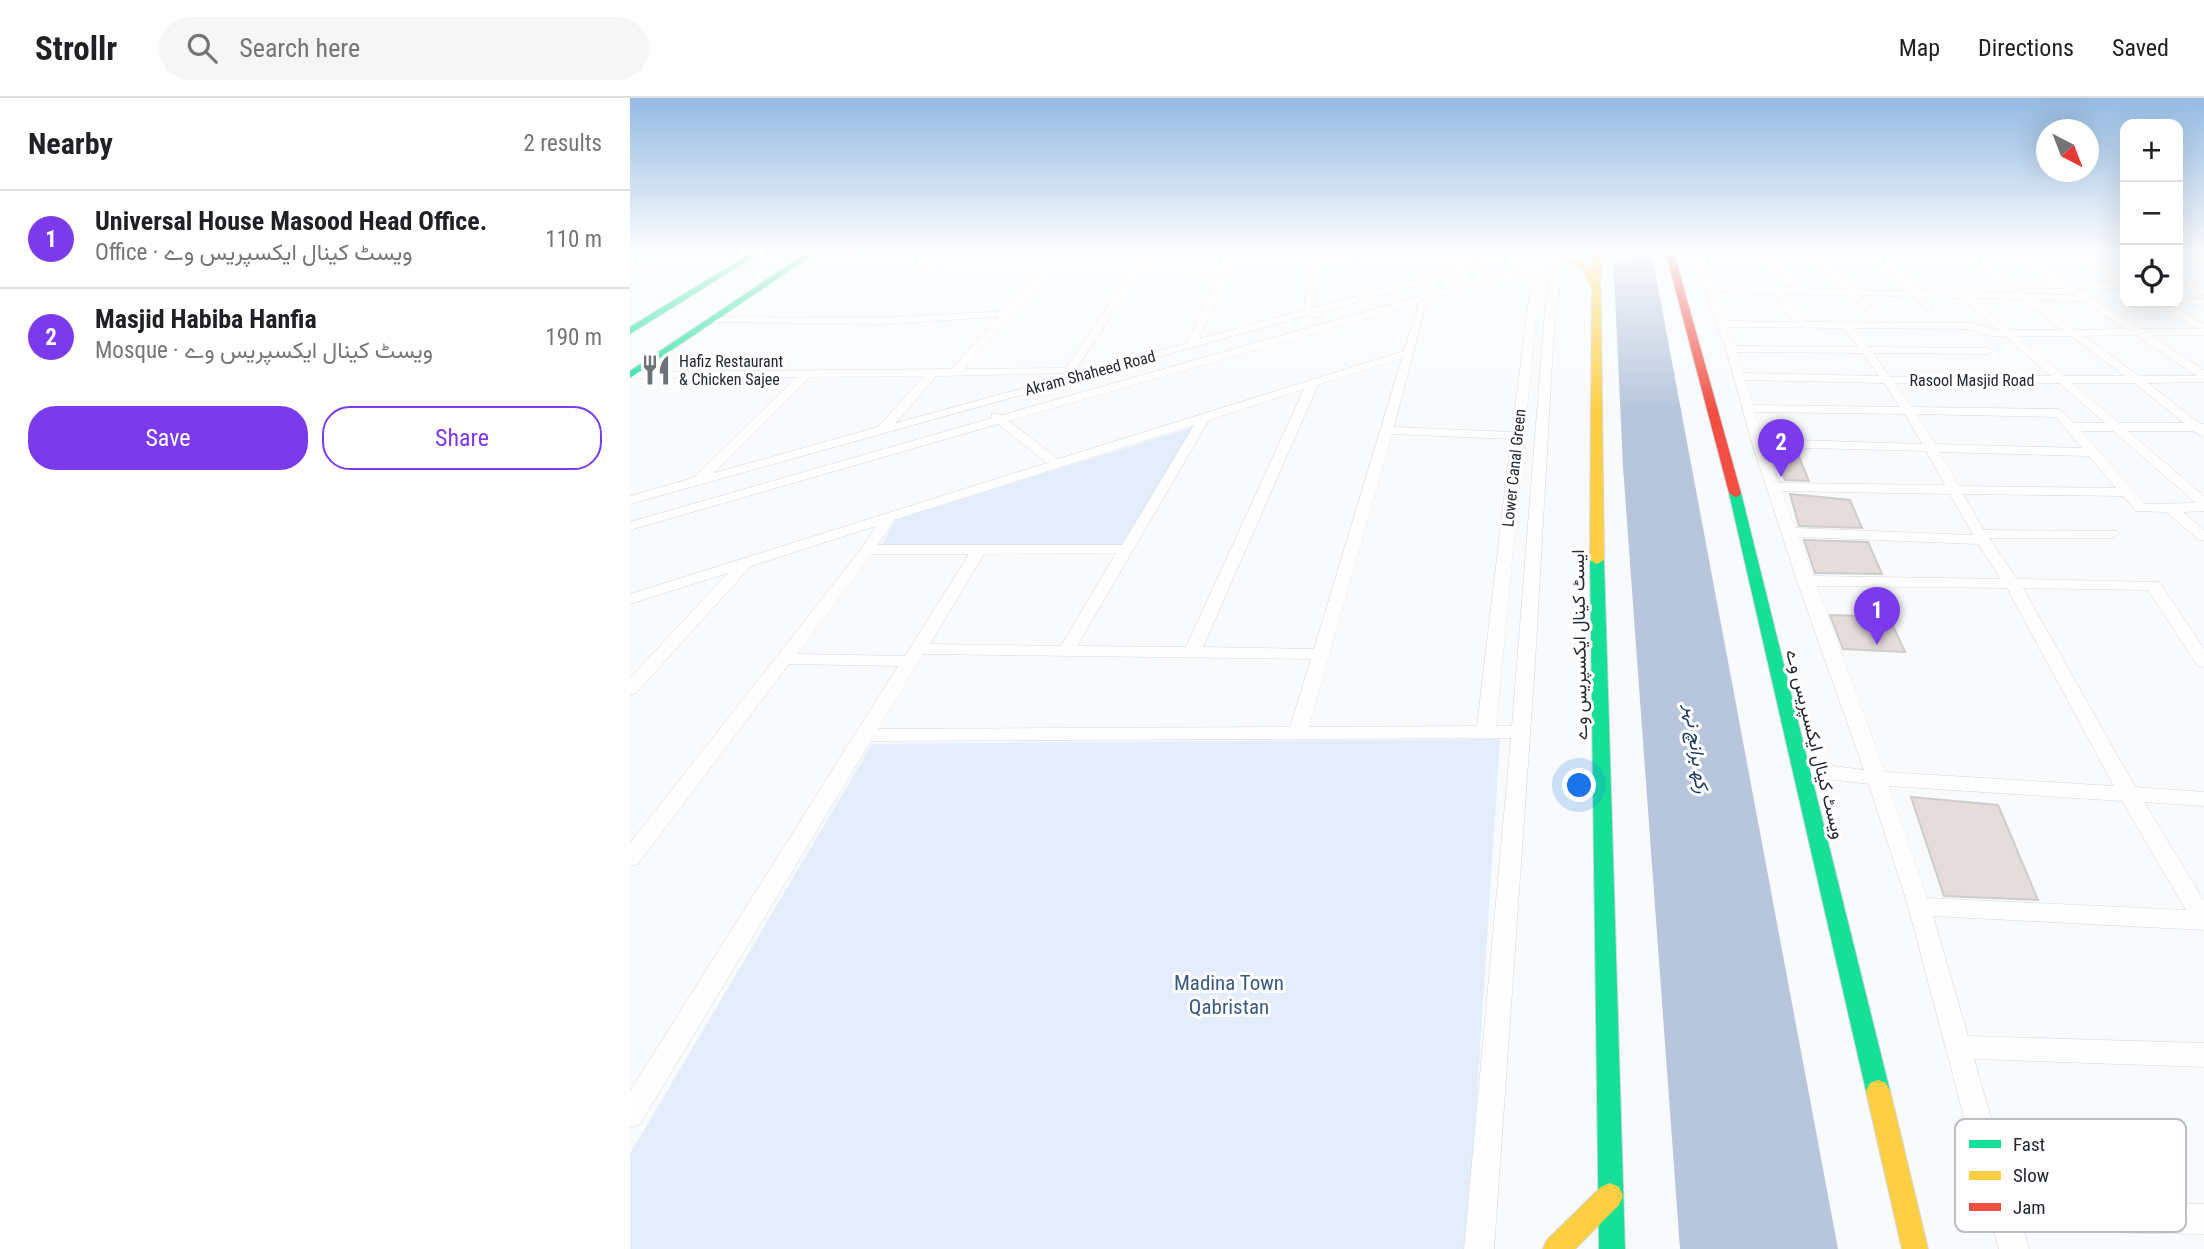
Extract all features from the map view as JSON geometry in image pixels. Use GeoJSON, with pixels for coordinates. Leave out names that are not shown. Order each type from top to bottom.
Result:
{"type":"FeatureCollection","features":[{"type":"Feature","properties":{"kind":"main road"},"geometry":{"type":"LineString","coordinates":[[630,331],[674,304]]}},
{"type":"Feature","properties":{"kind":"main road"},"geometry":{"type":"LineString","coordinates":[[630,375],[735,304]]}},
{"type":"Feature","properties":{"kind":"main road","name":"ایسٹ کینال ایکسپریس وے"},"geometry":{"type":"LineString","coordinates":[[1595,304],[1596,505],[1612,1249]]}},
{"type":"Feature","properties":{"kind":"main road","name":"ویسٹ کینال ایکسپریس وے"},"geometry":{"type":"LineString","coordinates":[[1681,304],[1736,497],[1803,769],[1915,1249]]}},
{"type":"Feature","properties":{"kind":"main road"},"geometry":{"type":"LineString","coordinates":[[1556,1249],[1610,1196]]}},
{"type":"Feature","properties":{"kind":"street"},"geometry":{"type":"LineString","coordinates":[[954,373],[1015,304]]}},
{"type":"Feature","properties":{"kind":"street"},"geometry":{"type":"LineString","coordinates":[[630,375],[1073,373],[1116,304]]}},
{"type":"Feature","properties":{"kind":"street"},"geometry":{"type":"LineString","coordinates":[[1192,344],[1209,304]]}},
{"type":"Feature","properties":{"kind":"street"},"geometry":{"type":"LineString","coordinates":[[1310,304],[1309,312],[1334,324]]}},
{"type":"Feature","properties":{"kind":"street","name":"Akram Shaheed Road"},"geometry":{"type":"LineString","coordinates":[[630,500],[881,432],[1073,373],[1339,304]]}},
{"type":"Feature","properties":{"kind":"street","name":"Akram Shaheed Road"},"geometry":{"type":"LineString","coordinates":[[630,526],[1402,304]]}},
{"type":"Feature","properties":{"kind":"street"},"geometry":{"type":"LineString","coordinates":[[1298,733],[1423,304]]}},
{"type":"Feature","properties":{"kind":"street","name":"Lower Canal Green"},"geometry":{"type":"LineString","coordinates":[[1486,731],[1532,304]]}},
{"type":"Feature","properties":{"kind":"street"},"geometry":{"type":"LineString","coordinates":[[1479,1249],[1539,506],[1552,304]]}},
{"type":"Feature","properties":{"kind":"street"},"geometry":{"type":"LineString","coordinates":[[1715,304],[1740,376],[1758,443],[1775,486],[1805,581],[1878,778],[1919,906],[1978,1119]]}},
{"type":"Feature","properties":{"kind":"street"},"geometry":{"type":"LineString","coordinates":[[1785,304],[1802,325]]}},
{"type":"Feature","properties":{"kind":"street"},"geometry":{"type":"LineString","coordinates":[[1864,304],[1871,312]]}},
{"type":"Feature","properties":{"kind":"street"},"geometry":{"type":"LineString","coordinates":[[1924,304],[1928,309]]}},
{"type":"Feature","properties":{"kind":"street"},"geometry":{"type":"LineString","coordinates":[[1974,304],[2204,505]]}},
{"type":"Feature","properties":{"kind":"street"},"geometry":{"type":"LineString","coordinates":[[2033,304],[2201,429]]}},
{"type":"Feature","properties":{"kind":"street"},"geometry":{"type":"LineString","coordinates":[[2095,304],[2204,377]]}},
{"type":"Feature","properties":{"kind":"street"},"geometry":{"type":"LineString","coordinates":[[2169,308],[2204,330]]}},
{"type":"Feature","properties":{"kind":"street"},"geometry":{"type":"LineString","coordinates":[[712,319],[882,321],[1006,314]]}},
{"type":"Feature","properties":{"kind":"street"},"geometry":{"type":"LineString","coordinates":[[1722,324],[1971,326],[1989,333],[2204,330]]}},
{"type":"Feature","properties":{"kind":"street"},"geometry":{"type":"LineString","coordinates":[[1848,326],[1910,412],[1981,537],[2012,583],[2129,795],[2204,920]]}},
{"type":"Feature","properties":{"kind":"street"},"geometry":{"type":"LineString","coordinates":[[1731,349],[1989,351]]}},
{"type":"Feature","properties":{"kind":"street"},"geometry":{"type":"LineString","coordinates":[[630,599],[1408,353]]}},
{"type":"Feature","properties":{"kind":"street"},"geometry":{"type":"LineString","coordinates":[[881,432],[932,373]]}},
{"type":"Feature","properties":{"kind":"street"},"geometry":{"type":"LineString","coordinates":[[697,482],[806,374]]}},
{"type":"Feature","properties":{"kind":"street","name":"Rasool Masjid Road"},"geometry":{"type":"LineString","coordinates":[[1740,376],[1887,380],[2204,377]]}},
{"type":"Feature","properties":{"kind":"street"},"geometry":{"type":"LineString","coordinates":[[1192,653],[1312,383]]}},
{"type":"Feature","properties":{"kind":"street"},"geometry":{"type":"LineString","coordinates":[[981,403],[1056,464]]}},
{"type":"Feature","properties":{"kind":"street"},"geometry":{"type":"LineString","coordinates":[[1747,408],[2059,413],[2141,508],[2170,509],[2204,505]]}},
{"type":"Feature","properties":{"kind":"street"},"geometry":{"type":"LineString","coordinates":[[1066,651],[1204,418]]}},
{"type":"Feature","properties":{"kind":"street"},"geometry":{"type":"LineString","coordinates":[[2071,427],[2201,429]]}},
{"type":"Feature","properties":{"kind":"street"},"geometry":{"type":"LineString","coordinates":[[1385,430],[1517,436]]}},
{"type":"Feature","properties":{"kind":"street"},"geometry":{"type":"LineString","coordinates":[[1758,443],[2094,452]]}},
{"type":"Feature","properties":{"kind":"street"},"geometry":{"type":"LineString","coordinates":[[1775,486],[2128,492]]}},
{"type":"Feature","properties":{"kind":"street"},"geometry":{"type":"LineString","coordinates":[[2170,509],[2204,537]]}},
{"type":"Feature","properties":{"kind":"street"},"geometry":{"type":"LineString","coordinates":[[630,858],[868,550],[888,518]]}},
{"type":"Feature","properties":{"kind":"street"},"geometry":{"type":"LineString","coordinates":[[1790,532],[1981,537],[2112,534]]}},
{"type":"Feature","properties":{"kind":"street"},"geometry":{"type":"LineString","coordinates":[[868,550],[1126,549]]}},
{"type":"Feature","properties":{"kind":"street"},"geometry":{"type":"LineString","coordinates":[[630,1115],[979,550]]}},
{"type":"Feature","properties":{"kind":"street"},"geometry":{"type":"LineString","coordinates":[[630,689],[746,563]]}},
{"type":"Feature","properties":{"kind":"street"},"geometry":{"type":"LineString","coordinates":[[1805,581],[2153,586],[2204,662]]}},
{"type":"Feature","properties":{"kind":"street"},"geometry":{"type":"LineString","coordinates":[[782,659],[1066,651],[1320,654]]}},
{"type":"Feature","properties":{"kind":"street"},"geometry":{"type":"LineString","coordinates":[[864,735],[1519,732]]}},
{"type":"Feature","properties":{"kind":"street"},"geometry":{"type":"LineString","coordinates":[[1803,769],[1878,778],[2204,799]]}},
{"type":"Feature","properties":{"kind":"street"},"geometry":{"type":"LineString","coordinates":[[1919,906],[2204,920]]}},
{"type":"Feature","properties":{"kind":"street"},"geometry":{"type":"LineString","coordinates":[[1958,1047],[2204,1055]]}},
{"type":"Feature","properties":{"kind":"street"},"geometry":{"type":"LineString","coordinates":[[2186,1219],[2204,1219]]}},
{"type":"Feature","properties":{"kind":"street"},"geometry":{"type":"LineString","coordinates":[[2009,1232],[2014,1249]]}},
{"type":"Feature","properties":{"kind":"green space"},"geometry":{"type":"Polygon","coordinates":[[[1194,427],[1121,546],[881,547],[896,519],[1194,427]]]}},
{"type":"Feature","properties":{"kind":"green space","name":"Madina Town Qabristan"},"geometry":{"type":"Polygon","coordinates":[[[1500,739],[1467,1249],[630,1249],[630,1154],[872,744],[1500,739]]]}},
{"type":"Feature","properties":{"kind":"water","name":"رکھ برانچ نہر"},"geometry":{"type":"Polygon","coordinates":[[[1615,304],[1661,304],[1838,1249],[1680,1249],[1623,467],[1615,304]]]}},
{"type":"Feature","properties":{"kind":"building"},"geometry":{"type":"Polygon","coordinates":[[[1773,450],[1796,450],[1809,481],[1785,480],[1773,450]]]}},
{"type":"Feature","properties":{"kind":"building"},"geometry":{"type":"Polygon","coordinates":[[[1790,494],[1850,500],[1862,528],[1799,526],[1790,494]]]}},
{"type":"Feature","properties":{"kind":"building"},"geometry":{"type":"Polygon","coordinates":[[[1804,540],[1868,542],[1882,574],[1815,573],[1804,540]]]}},
{"type":"Feature","properties":{"kind":"building"},"geometry":{"type":"Polygon","coordinates":[[[1830,615],[1889,617],[1905,652],[1843,649],[1830,615]]]}},
{"type":"Feature","properties":{"kind":"building"},"geometry":{"type":"Polygon","coordinates":[[[1911,797],[1998,805],[2038,900],[1944,896],[1911,797]]]}},
{"type":"Feature","properties":{"kind":"traffic: fast"},"geometry":{"type":"LineString","coordinates":[[630,331],[674,304]]}},
{"type":"Feature","properties":{"kind":"traffic: fast"},"geometry":{"type":"LineString","coordinates":[[630,375],[736,304]]}},
{"type":"Feature","properties":{"kind":"traffic: fast"},"geometry":{"type":"LineString","coordinates":[[1735,493],[1878,1091]]}},
{"type":"Feature","properties":{"kind":"traffic: fast"},"geometry":{"type":"LineString","coordinates":[[1597,560],[1612,1249]]}},
{"type":"Feature","properties":{"kind":"traffic: slow"},"geometry":{"type":"LineString","coordinates":[[1596,304],[1597,560]]}},
{"type":"Feature","properties":{"kind":"traffic: slow"},"geometry":{"type":"LineString","coordinates":[[1878,1091],[1915,1249]]}},
{"type":"Feature","properties":{"kind":"traffic: slow"},"geometry":{"type":"LineString","coordinates":[[1556,1249],[1610,1196]]}},
{"type":"Feature","properties":{"kind":"traffic: jam"},"geometry":{"type":"LineString","coordinates":[[1684,304],[1735,493]]}},
{"type":"Feature","properties":{"kind":"place","name":"Hafiz Restaurant & Chicken Sajee"},"geometry":{"type":"Point","coordinates":[656,370]}},
{"type":"Feature","properties":{"kind":"place","name":"Masjid Habiba Hanfia"},"geometry":{"type":"Point","coordinates":[1781,477]}},
{"type":"Feature","properties":{"kind":"place","name":"Universal House Masood Head Office."},"geometry":{"type":"Point","coordinates":[1877,645]}}]}
